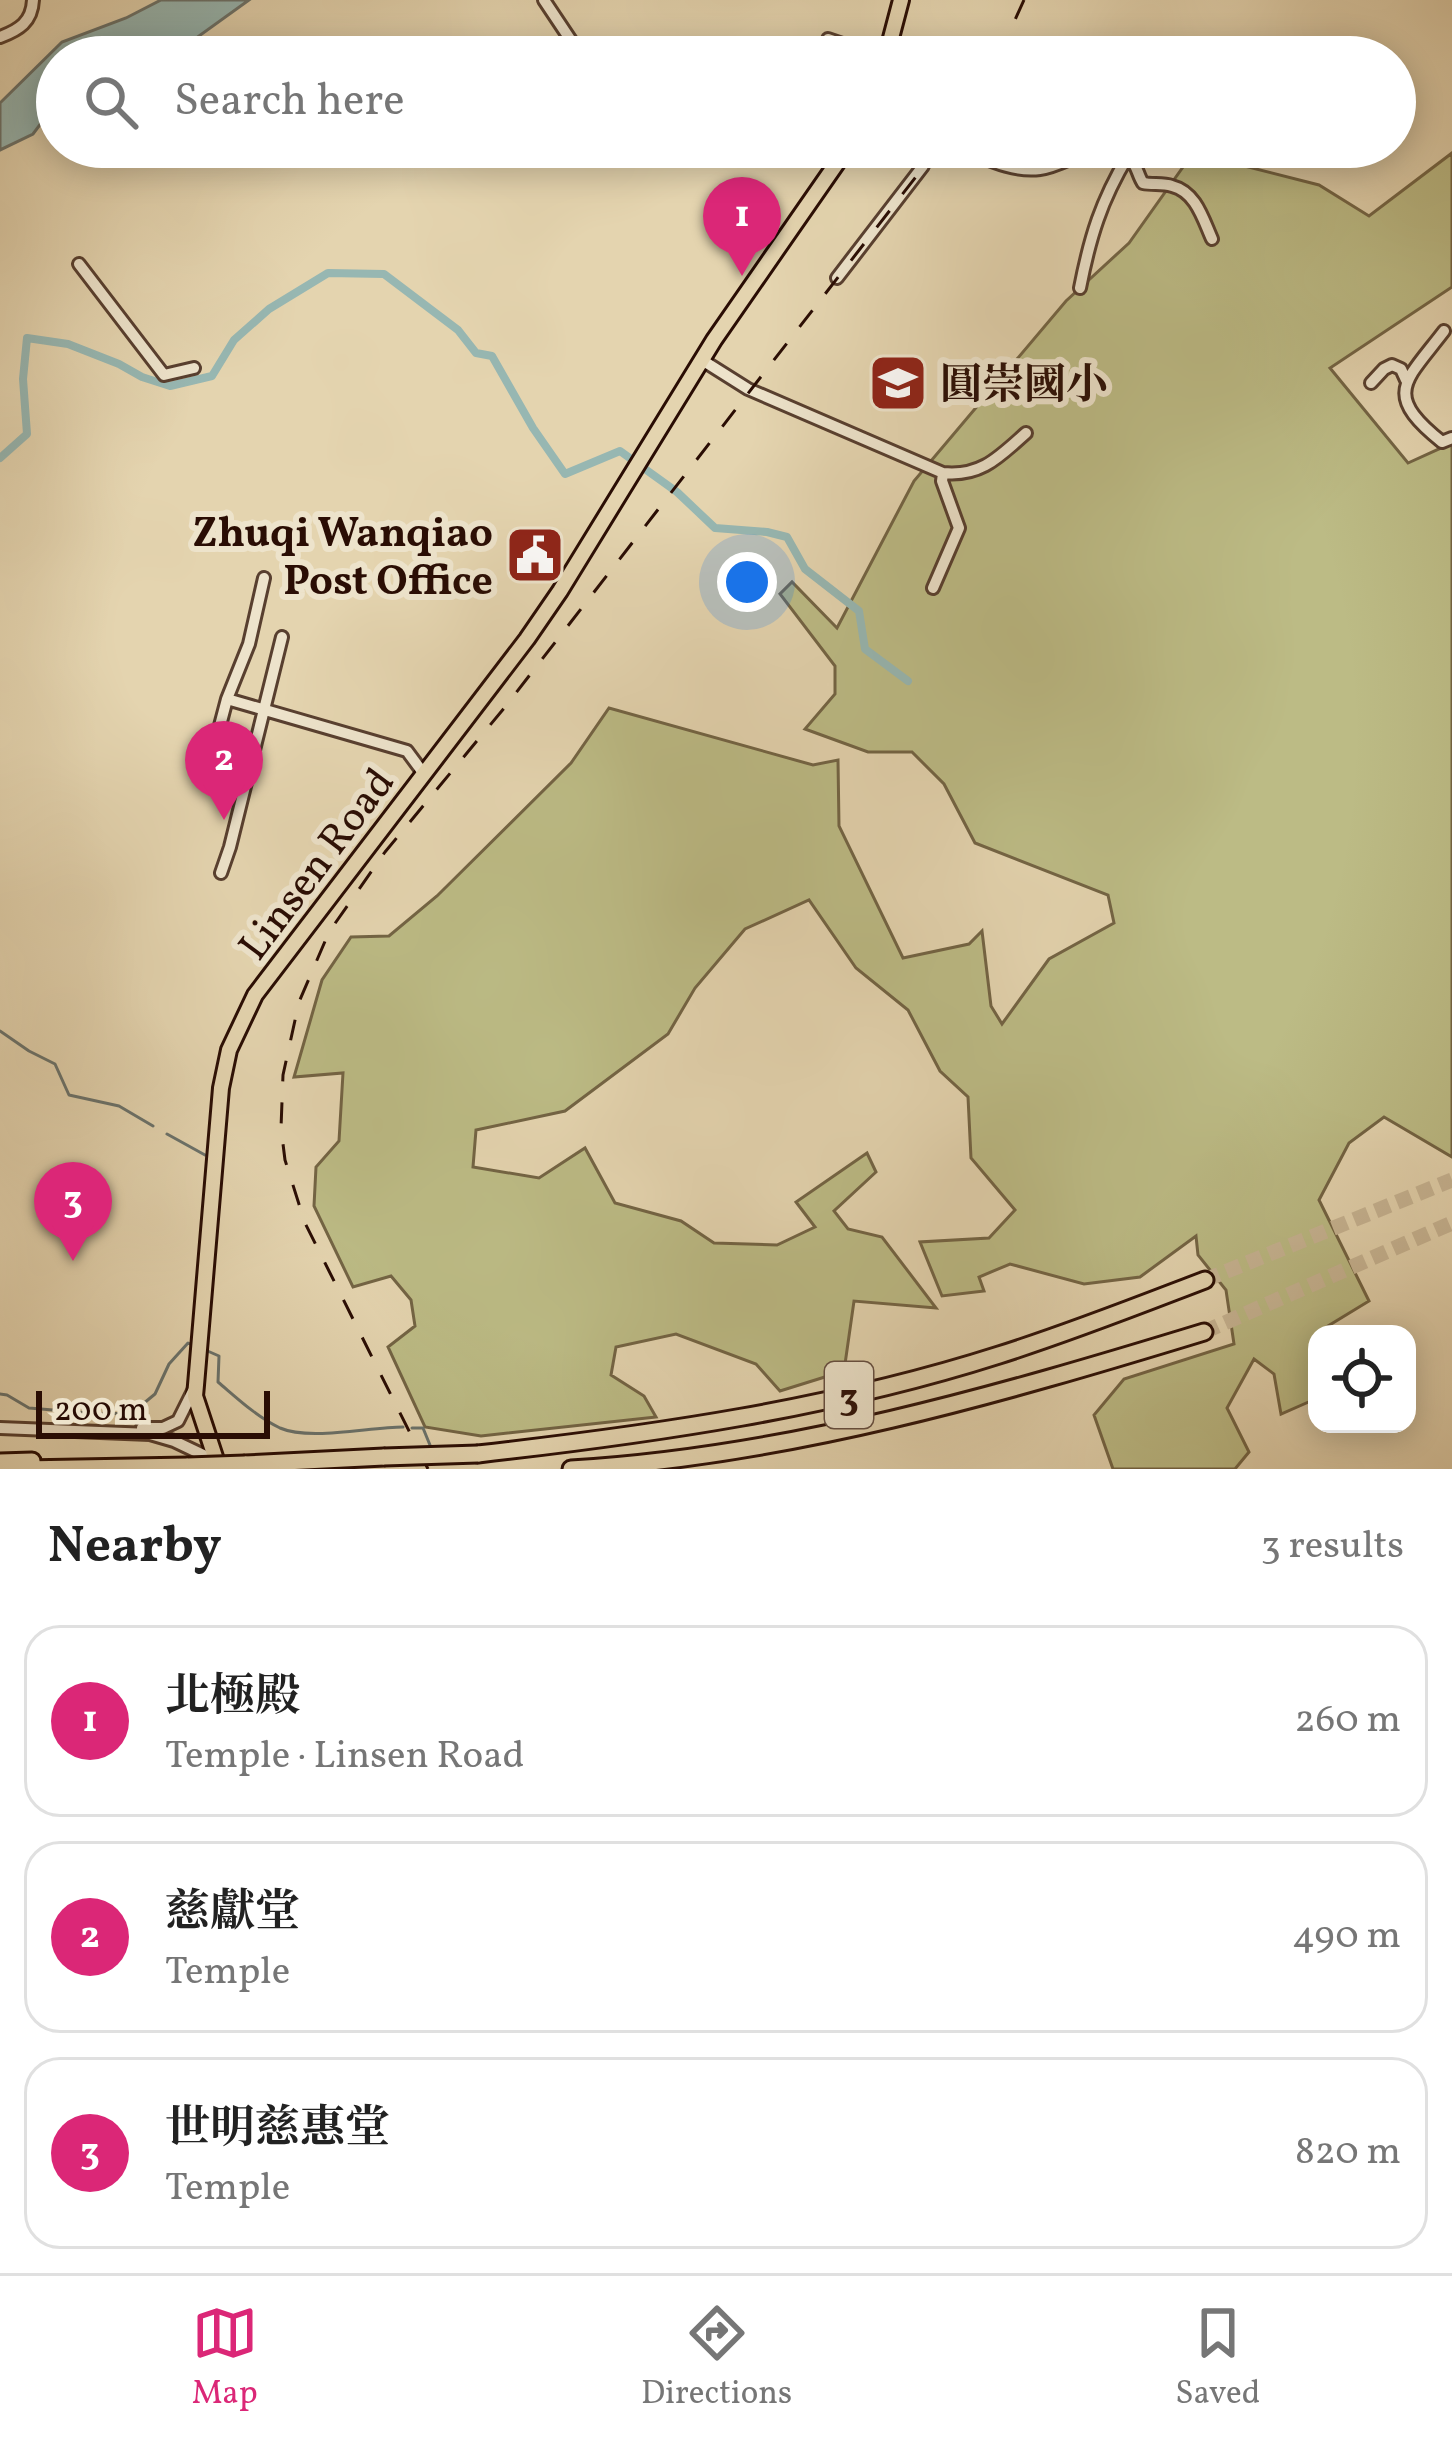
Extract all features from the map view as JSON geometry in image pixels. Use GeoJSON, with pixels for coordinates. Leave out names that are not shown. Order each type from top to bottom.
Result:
{"type":"FeatureCollection","features":[{"type":"Feature","properties":{"kind":"highway","name":"3"},"geometry":{"type":"LineString","coordinates":[[23,1469],[478,1454],[661,1431],[864,1392],[998,1356],[1205,1280]]}},
{"type":"Feature","properties":{"kind":"highway","name":"3"},"geometry":{"type":"LineString","coordinates":[[571,1469],[668,1459],[874,1423],[1011,1391],[1204,1332]]}},
{"type":"Feature","properties":{"kind":"highway"},"geometry":{"type":"LineString","coordinates":[[0,1462],[131,1466]]}},
{"type":"Feature","properties":{"kind":"main road"},"geometry":{"type":"LineString","coordinates":[[890,36],[901,0]]}},
{"type":"Feature","properties":{"kind":"main road"},"geometry":{"type":"LineString","coordinates":[[702,360],[834,168]]}},
{"type":"Feature","properties":{"kind":"main road","name":"Linsen Road"},"geometry":{"type":"LineString","coordinates":[[218,1465],[195,1396],[220,1088],[229,1050],[255,995],[280,959],[527,639],[702,360]]}},
{"type":"Feature","properties":{"kind":"street"},"geometry":{"type":"LineString","coordinates":[[0,37],[31,17],[33,0]]}},
{"type":"Feature","properties":{"kind":"street"},"geometry":{"type":"LineString","coordinates":[[544,0],[568,36]]}},
{"type":"Feature","properties":{"kind":"street"},"geometry":{"type":"LineString","coordinates":[[837,278],[921,168]]}},
{"type":"Feature","properties":{"kind":"street"},"geometry":{"type":"LineString","coordinates":[[1079,288],[1096,219],[1121,168]]}},
{"type":"Feature","properties":{"kind":"street"},"geometry":{"type":"LineString","coordinates":[[1136,168],[1143,183],[1184,190],[1201,210],[1212,239]]}},
{"type":"Feature","properties":{"kind":"street"},"geometry":{"type":"LineString","coordinates":[[80,264],[164,375],[194,368]]}},
{"type":"Feature","properties":{"kind":"street"},"geometry":{"type":"LineString","coordinates":[[1406,380],[1444,331]]}},
{"type":"Feature","properties":{"kind":"street"},"geometry":{"type":"LineString","coordinates":[[702,360],[748,388],[943,473],[962,475],[990,464],[1026,433]]}},
{"type":"Feature","properties":{"kind":"street"},"geometry":{"type":"LineString","coordinates":[[1371,383],[1392,365],[1401,369],[1406,380],[1404,400],[1411,412],[1442,442],[1452,438]]}},
{"type":"Feature","properties":{"kind":"street"},"geometry":{"type":"LineString","coordinates":[[933,588],[959,528],[943,473]]}},
{"type":"Feature","properties":{"kind":"street"},"geometry":{"type":"LineString","coordinates":[[217,737],[249,644],[264,578]]}},
{"type":"Feature","properties":{"kind":"street"},"geometry":{"type":"LineString","coordinates":[[221,873],[282,637]]}},
{"type":"Feature","properties":{"kind":"street"},"geometry":{"type":"LineString","coordinates":[[227,699],[406,751],[424,775]]}},
{"type":"Feature","properties":{"kind":"street"},"geometry":{"type":"LineString","coordinates":[[116,1432],[178,1421],[196,1385]]}},
{"type":"Feature","properties":{"kind":"street"},"geometry":{"type":"LineString","coordinates":[[0,1429],[150,1434],[218,1465]]}},
{"type":"Feature","properties":{"kind":"shaded area"},"geometry":{"type":"Polygon","coordinates":[[[1452,153],[1452,287],[1330,368],[1408,463],[1452,443],[1452,1157],[1384,1117],[1349,1143],[1319,1200],[1369,1301],[1330,1325],[1308,1325],[1308,1402],[1281,1414],[1274,1374],[1254,1359],[1227,1408],[1249,1452],[1235,1469],[1113,1469],[1094,1415],[1124,1379],[1234,1344],[1226,1290],[1198,1255],[1196,1236],[1140,1277],[1084,1284],[1010,1264],[979,1277],[984,1291],[942,1296],[920,1242],[989,1238],[1015,1210],[971,1158],[968,1097],[940,1071],[908,1010],[856,968],[809,900],[745,929],[695,988],[668,1034],[565,1111],[476,1130],[473,1167],[539,1178],[585,1148],[615,1203],[681,1221],[714,1243],[777,1245],[815,1227],[796,1202],[867,1153],[876,1172],[834,1211],[848,1229],[882,1237],[936,1308],[854,1301],[844,1371],[780,1391],[756,1364],[676,1334],[616,1347],[611,1375],[644,1396],[656,1417],[481,1436],[425,1427],[388,1347],[415,1326],[411,1300],[391,1276],[353,1287],[314,1206],[316,1167],[339,1141],[343,1073],[294,1077],[322,980],[351,937],[389,936],[437,896],[571,763],[609,708],[813,765],[838,760],[839,826],[903,958],[969,944],[982,931],[991,1006],[1002,1024],[1049,959],[1114,923],[1108,895],[975,843],[944,784],[912,752],[868,752],[805,729],[835,694],[835,666],[780,594],[792,582],[837,628],[914,481],[1066,301],[1129,243],[1182,168],[1252,168],[1319,185],[1369,216],[1452,153]]]}},
{"type":"Feature","properties":{"kind":"water"},"geometry":{"type":"Polygon","coordinates":[[[161,0],[249,0],[199,36],[78,36],[161,0]]]}},
{"type":"Feature","properties":{"kind":"water"},"geometry":{"type":"Polygon","coordinates":[[[36,68],[36,130],[0,150],[0,103],[36,68]]]}},
{"type":"Feature","properties":{"kind":"waterway"},"geometry":{"type":"LineString","coordinates":[[0,458],[27,434],[23,379],[27,338],[68,344],[170,386],[212,376],[234,340],[269,309],[328,273],[384,274],[458,330],[476,353],[492,356],[565,474],[620,451],[677,492],[715,528],[787,537],[805,569],[859,611],[865,649],[908,681]]}},
{"type":"Feature","properties":{"kind":"waterway"},"geometry":{"type":"LineString","coordinates":[[0,1031],[55,1064],[69,1095],[119,1106],[153,1126]]}},
{"type":"Feature","properties":{"kind":"waterway"},"geometry":{"type":"LineString","coordinates":[[167,1134],[205,1155]]}},
{"type":"Feature","properties":{"kind":"waterway"},"geometry":{"type":"LineString","coordinates":[[0,1394],[29,1408],[132,1413],[155,1394],[169,1364],[188,1343],[194,1346]]}},
{"type":"Feature","properties":{"kind":"waterway"},"geometry":{"type":"LineString","coordinates":[[203,1349],[219,1356],[218,1382],[280,1428],[323,1433],[403,1427]]}},
{"type":"Feature","properties":{"kind":"waterway"},"geometry":{"type":"LineString","coordinates":[[412,1428],[423,1428],[432,1450]]}},
{"type":"Feature","properties":{"kind":"tunnel"},"geometry":{"type":"LineString","coordinates":[[1205,1280],[1452,1180]]}},
{"type":"Feature","properties":{"kind":"tunnel"},"geometry":{"type":"LineString","coordinates":[[1204,1332],[1452,1223]]}},
{"type":"Feature","properties":{"kind":"railway"},"geometry":{"type":"LineString","coordinates":[[1008,36],[1024,0]]}},
{"type":"Feature","properties":{"kind":"railway"},"geometry":{"type":"LineString","coordinates":[[428,1469],[305,1223],[285,1160],[283,1075],[299,1002],[329,932],[385,852],[505,707],[923,168]]}},
{"type":"Feature","properties":{"kind":"place","name":"北極殿"},"geometry":{"type":"Point","coordinates":[742,276]}},
{"type":"Feature","properties":{"kind":"place","name":"圓崇國小"},"geometry":{"type":"Point","coordinates":[898,383]}},
{"type":"Feature","properties":{"kind":"place","name":"Zhuqi Wanqiao Post Office"},"geometry":{"type":"Point","coordinates":[535,555]}},
{"type":"Feature","properties":{"kind":"place","name":"慈獻堂"},"geometry":{"type":"Point","coordinates":[224,820]}},
{"type":"Feature","properties":{"kind":"place","name":"世明慈惠堂"},"geometry":{"type":"Point","coordinates":[73,1261]}}]}
